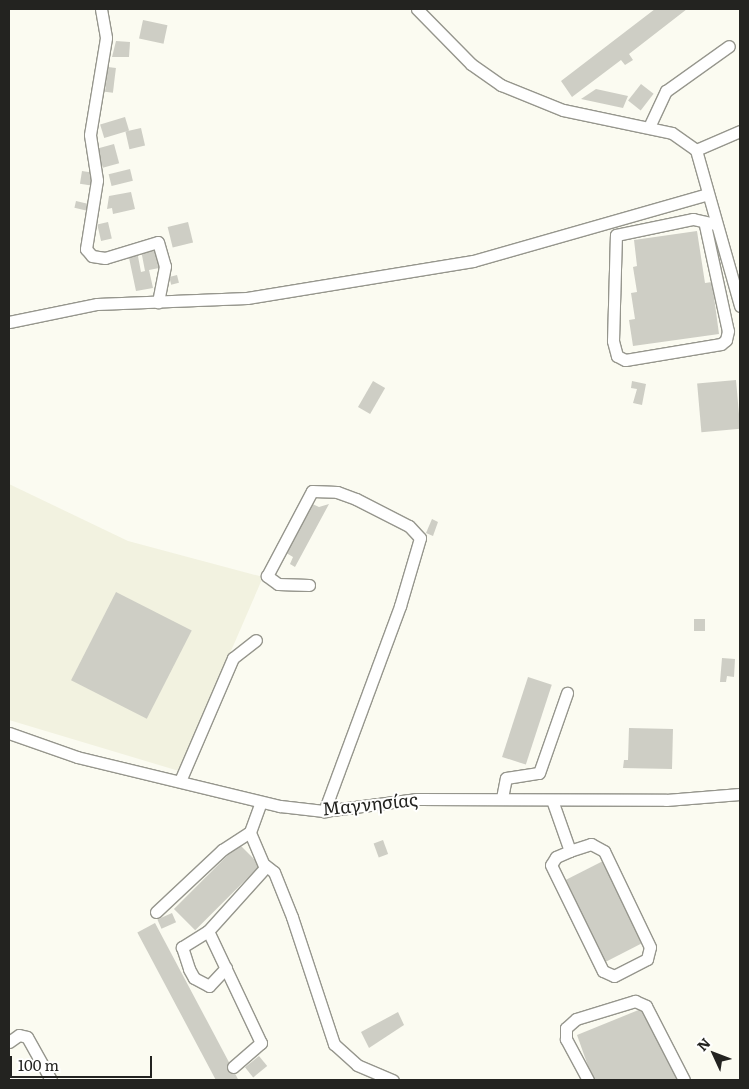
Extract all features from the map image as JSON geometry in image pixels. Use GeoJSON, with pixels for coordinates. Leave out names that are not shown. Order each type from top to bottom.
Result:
{"type":"FeatureCollection","features":[{"type":"Feature","properties":{"kind":"street"},"geometry":{"type":"LineString","coordinates":[[101,9],[106,38],[90,135],[97,180],[86,249],[92,256],[105,258],[158,242],[165,266],[158,302]]}},
{"type":"Feature","properties":{"kind":"street"},"geometry":{"type":"LineString","coordinates":[[417,9],[471,64],[501,85],[563,110],[672,133],[696,150],[708,194],[709,224],[728,331],[726,340],[625,360],[617,356],[613,341],[616,235],[693,219],[709,224]]}},
{"type":"Feature","properties":{"kind":"street"},"geometry":{"type":"LineString","coordinates":[[649,127],[666,91],[729,46]]}},
{"type":"Feature","properties":{"kind":"street"},"geometry":{"type":"LineString","coordinates":[[696,150],[740,131]]}},
{"type":"Feature","properties":{"kind":"street"},"geometry":{"type":"LineString","coordinates":[[9,322],[69,308],[247,298],[473,261],[708,194]]}},
{"type":"Feature","properties":{"kind":"street"},"geometry":{"type":"LineString","coordinates":[[709,224],[740,306]]}},
{"type":"Feature","properties":{"kind":"street"},"geometry":{"type":"LineString","coordinates":[[309,585],[278,584],[267,576],[312,491],[337,492],[356,499],[409,526],[420,538],[400,606],[324,811]]}},
{"type":"Feature","properties":{"kind":"street"},"geometry":{"type":"LineString","coordinates":[[180,781],[233,658],[256,640]]}},
{"type":"Feature","properties":{"kind":"street"},"geometry":{"type":"LineString","coordinates":[[502,798],[506,778],[539,773],[567,693]]}},
{"type":"Feature","properties":{"kind":"street","name":"Μαγνησίας"},"geometry":{"type":"LineString","coordinates":[[9,733],[77,757],[261,802],[324,811],[417,799],[502,798],[552,800],[740,794]]}},
{"type":"Feature","properties":{"kind":"street"},"geometry":{"type":"LineString","coordinates":[[552,800],[570,851]]}},
{"type":"Feature","properties":{"kind":"street"},"geometry":{"type":"LineString","coordinates":[[156,912],[222,850],[250,832],[261,802]]}},
{"type":"Feature","properties":{"kind":"street"},"geometry":{"type":"LineString","coordinates":[[250,832],[265,864],[274,872],[292,917],[334,1044],[357,1065],[394,1080]]}},
{"type":"Feature","properties":{"kind":"street"},"geometry":{"type":"LineString","coordinates":[[591,844],[604,851],[650,947],[647,959],[614,976],[605,974],[551,864],[556,857],[570,851],[591,844]]}},
{"type":"Feature","properties":{"kind":"street"},"geometry":{"type":"LineString","coordinates":[[226,968],[209,986],[194,978],[182,947],[208,931],[265,864]]}},
{"type":"Feature","properties":{"kind":"street"},"geometry":{"type":"LineString","coordinates":[[208,931],[261,1043],[233,1067]]}},
{"type":"Feature","properties":{"kind":"street"},"geometry":{"type":"LineString","coordinates":[[588,1080],[566,1039],[566,1028],[576,1019],[635,1001],[646,1006],[684,1080]]}},
{"type":"Feature","properties":{"kind":"street"},"geometry":{"type":"LineString","coordinates":[[9,1042],[19,1035],[27,1037],[51,1080]]}},
{"type":"Feature","properties":{"kind":"shaded area"},"geometry":{"type":"Polygon","coordinates":[[[9,484],[128,541],[263,577],[179,771],[9,720],[9,484]]]}},
{"type":"Feature","properties":{"kind":"building"},"geometry":{"type":"Polygon","coordinates":[[[655,9],[687,9],[629,54],[633,60],[625,65],[621,60],[572,97],[561,81],[655,9]]]}},
{"type":"Feature","properties":{"kind":"building"},"geometry":{"type":"Polygon","coordinates":[[[143,20],[167,25],[164,44],[139,39],[143,20]]]}},
{"type":"Feature","properties":{"kind":"building"},"geometry":{"type":"Polygon","coordinates":[[[116,41],[130,42],[129,57],[112,57],[116,41]]]}},
{"type":"Feature","properties":{"kind":"building"},"geometry":{"type":"Polygon","coordinates":[[[108,67],[116,68],[113,93],[105,92],[108,67]]]}},
{"type":"Feature","properties":{"kind":"building"},"geometry":{"type":"Polygon","coordinates":[[[641,84],[654,94],[641,110],[628,101],[641,84]]]}},
{"type":"Feature","properties":{"kind":"building"},"geometry":{"type":"Polygon","coordinates":[[[596,89],[628,96],[623,108],[581,99],[596,89]]]}},
{"type":"Feature","properties":{"kind":"building"},"geometry":{"type":"Polygon","coordinates":[[[125,117],[129,130],[104,138],[100,125],[125,117]]]}},
{"type":"Feature","properties":{"kind":"building"},"geometry":{"type":"Polygon","coordinates":[[[141,128],[145,146],[129,149],[125,132],[141,128]]]}},
{"type":"Feature","properties":{"kind":"building"},"geometry":{"type":"Polygon","coordinates":[[[114,144],[119,163],[103,168],[98,148],[114,144]]]}},
{"type":"Feature","properties":{"kind":"building"},"geometry":{"type":"Polygon","coordinates":[[[130,169],[133,181],[112,186],[109,174],[130,169]]]}},
{"type":"Feature","properties":{"kind":"building"},"geometry":{"type":"Polygon","coordinates":[[[82,171],[95,173],[93,186],[80,184],[82,171]]]}},
{"type":"Feature","properties":{"kind":"building"},"geometry":{"type":"Polygon","coordinates":[[[131,192],[135,209],[113,214],[112,208],[107,209],[109,196],[131,192]]]}},
{"type":"Feature","properties":{"kind":"building"},"geometry":{"type":"Polygon","coordinates":[[[76,201],[89,204],[87,211],[74,208],[76,201]]]}},
{"type":"Feature","properties":{"kind":"building"},"geometry":{"type":"Polygon","coordinates":[[[108,222],[112,239],[101,241],[97,224],[108,222]]]}},
{"type":"Feature","properties":{"kind":"building"},"geometry":{"type":"Polygon","coordinates":[[[188,222],[193,242],[173,247],[168,227],[188,222]]]}},
{"type":"Feature","properties":{"kind":"building"},"geometry":{"type":"Polygon","coordinates":[[[697,231],[705,283],[712,282],[719,334],[633,346],[629,320],[635,319],[631,293],[637,292],[633,267],[637,266],[634,240],[697,231]]]}},
{"type":"Feature","properties":{"kind":"building"},"geometry":{"type":"Polygon","coordinates":[[[160,246],[164,267],[149,270],[153,288],[136,291],[128,253],[137,251],[141,272],[145,271],[141,250],[160,246]]]}},
{"type":"Feature","properties":{"kind":"building"},"geometry":{"type":"Polygon","coordinates":[[[177,275],[179,283],[171,285],[169,277],[177,275]]]}},
{"type":"Feature","properties":{"kind":"building"},"geometry":{"type":"Polygon","coordinates":[[[736,380],[740,429],[701,432],[697,383],[736,380]]]}},
{"type":"Feature","properties":{"kind":"building"},"geometry":{"type":"Polygon","coordinates":[[[373,381],[385,388],[370,414],[358,407],[373,381]]]}},
{"type":"Feature","properties":{"kind":"building"},"geometry":{"type":"Polygon","coordinates":[[[632,381],[646,384],[642,405],[633,403],[637,389],[631,388],[632,381]]]}},
{"type":"Feature","properties":{"kind":"building"},"geometry":{"type":"Polygon","coordinates":[[[308,502],[319,507],[329,504],[295,567],[290,564],[293,557],[283,551],[308,502]]]}},
{"type":"Feature","properties":{"kind":"building"},"geometry":{"type":"Polygon","coordinates":[[[432,519],[438,522],[433,536],[426,533],[432,519]]]}},
{"type":"Feature","properties":{"kind":"building"},"geometry":{"type":"Polygon","coordinates":[[[116,592],[192,631],[147,719],[71,680],[116,592]]]}},
{"type":"Feature","properties":{"kind":"building"},"geometry":{"type":"Polygon","coordinates":[[[694,619],[705,619],[705,631],[694,631],[694,619]]]}},
{"type":"Feature","properties":{"kind":"building"},"geometry":{"type":"Polygon","coordinates":[[[722,658],[735,659],[734,677],[727,676],[726,682],[720,682],[722,658]]]}},
{"type":"Feature","properties":{"kind":"building"},"geometry":{"type":"Polygon","coordinates":[[[528,677],[552,685],[526,765],[502,757],[528,677]]]}},
{"type":"Feature","properties":{"kind":"building"},"geometry":{"type":"Polygon","coordinates":[[[629,728],[673,729],[672,769],[623,768],[624,760],[628,760],[629,728]]]}},
{"type":"Feature","properties":{"kind":"building"},"geometry":{"type":"Polygon","coordinates":[[[383,840],[388,854],[379,858],[374,843],[383,840]]]}},
{"type":"Feature","properties":{"kind":"building"},"geometry":{"type":"Polygon","coordinates":[[[239,844],[260,865],[195,930],[174,909],[239,844]]]}},
{"type":"Feature","properties":{"kind":"building"},"geometry":{"type":"Polygon","coordinates":[[[605,860],[646,941],[604,962],[563,881],[605,860]]]}},
{"type":"Feature","properties":{"kind":"building"},"geometry":{"type":"Polygon","coordinates":[[[172,913],[176,922],[161,929],[157,920],[172,913]]]}},
{"type":"Feature","properties":{"kind":"building"},"geometry":{"type":"Polygon","coordinates":[[[155,923],[238,1080],[216,1080],[137,932],[155,923]]]}},
{"type":"Feature","properties":{"kind":"building"},"geometry":{"type":"Polygon","coordinates":[[[641,1009],[679,1080],[593,1080],[577,1035],[641,1009]]]}},
{"type":"Feature","properties":{"kind":"building"},"geometry":{"type":"Polygon","coordinates":[[[398,1012],[404,1025],[369,1048],[361,1032],[398,1012]]]}},
{"type":"Feature","properties":{"kind":"building"},"geometry":{"type":"Polygon","coordinates":[[[259,1056],[267,1066],[253,1077],[245,1067],[259,1056]]]}}]}
